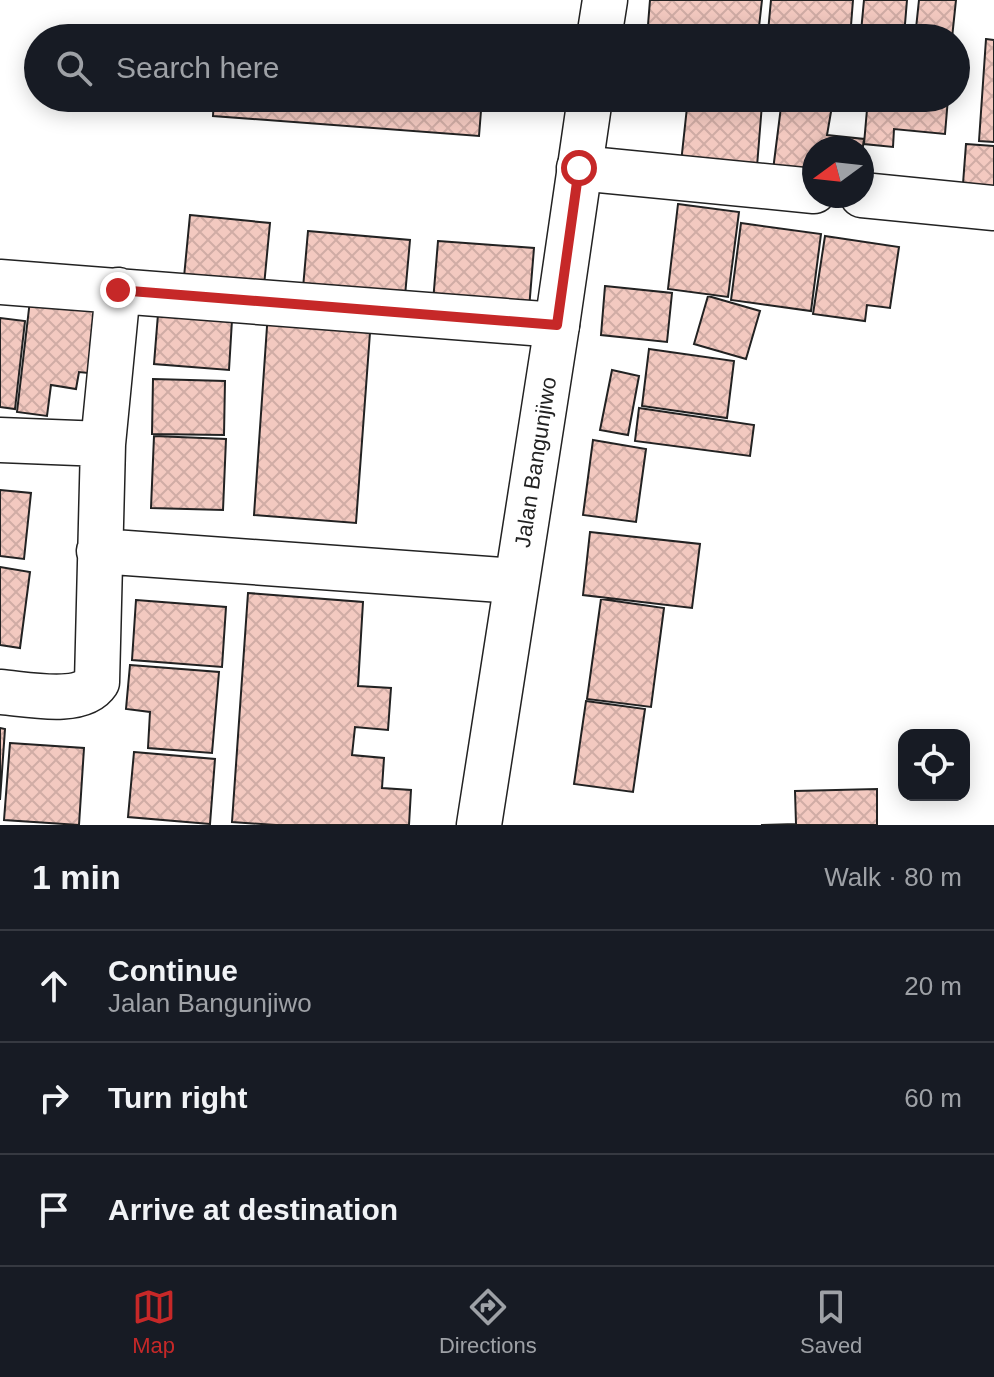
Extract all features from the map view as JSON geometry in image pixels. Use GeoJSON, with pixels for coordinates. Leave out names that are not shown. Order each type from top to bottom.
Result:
{"type":"FeatureCollection","features":[{"type":"Feature","properties":{"kind":"street"},"geometry":{"type":"LineString","coordinates":[[601,24],[605,0]]}},
{"type":"Feature","properties":{"kind":"street","name":"Jalan Bangunjiwo"},"geometry":{"type":"LineString","coordinates":[[479,825],[588,112]]}},
{"type":"Feature","properties":{"kind":"street"},"geometry":{"type":"LineString","coordinates":[[579,168],[802,190]]}},
{"type":"Feature","properties":{"kind":"street"},"geometry":{"type":"LineString","coordinates":[[874,196],[994,208]]}},
{"type":"Feature","properties":{"kind":"street"},"geometry":{"type":"LineString","coordinates":[[0,282],[557,325]]}},
{"type":"Feature","properties":{"kind":"street"},"geometry":{"type":"LineString","coordinates":[[0,692],[76,697],[92,690],[97,682],[103,444],[118,290]]}},
{"type":"Feature","properties":{"kind":"street"},"geometry":{"type":"LineString","coordinates":[[0,440],[103,444]]}},
{"type":"Feature","properties":{"kind":"street"},"geometry":{"type":"LineString","coordinates":[[99,551],[516,581]]}},
{"type":"Feature","properties":{"kind":"building"},"geometry":{"type":"Polygon","coordinates":[[[650,0],[762,0],[759,24],[648,24],[650,0]]]}},
{"type":"Feature","properties":{"kind":"building"},"geometry":{"type":"Polygon","coordinates":[[[771,0],[853,0],[851,24],[769,24],[771,0]]]}},
{"type":"Feature","properties":{"kind":"building"},"geometry":{"type":"Polygon","coordinates":[[[864,0],[907,0],[905,24],[862,24],[864,0]]]}},
{"type":"Feature","properties":{"kind":"building"},"geometry":{"type":"Polygon","coordinates":[[[919,0],[956,0],[953,24],[916,24],[919,0]]]}},
{"type":"Feature","properties":{"kind":"building"},"geometry":{"type":"Polygon","coordinates":[[[986,39],[994,40],[994,142],[979,141],[986,39]]]}},
{"type":"Feature","properties":{"kind":"building"},"geometry":{"type":"Polygon","coordinates":[[[213,112],[481,112],[479,136],[213,116],[213,112]]]}},
{"type":"Feature","properties":{"kind":"building"},"geometry":{"type":"Polygon","coordinates":[[[686,112],[761,112],[756,179],[680,172],[686,112]]]}},
{"type":"Feature","properties":{"kind":"building"},"geometry":{"type":"Polygon","coordinates":[[[780,112],[831,112],[827,135],[836,136],[802,136],[802,182],[772,178],[780,112]]]}},
{"type":"Feature","properties":{"kind":"building"},"geometry":{"type":"Polygon","coordinates":[[[867,112],[947,112],[945,134],[894,129],[893,147],[874,145],[874,136],[865,136],[867,112]]]}},
{"type":"Feature","properties":{"kind":"building"},"geometry":{"type":"Polygon","coordinates":[[[966,144],[994,146],[994,200],[962,197],[966,144]]]}},
{"type":"Feature","properties":{"kind":"building"},"geometry":{"type":"Polygon","coordinates":[[[678,204],[739,212],[728,297],[668,289],[678,204]]]}},
{"type":"Feature","properties":{"kind":"building"},"geometry":{"type":"Polygon","coordinates":[[[190,215],[270,223],[264,286],[184,277],[190,215]]]}},
{"type":"Feature","properties":{"kind":"building"},"geometry":{"type":"Polygon","coordinates":[[[741,223],[821,234],[811,311],[731,300],[741,223]]]}},
{"type":"Feature","properties":{"kind":"building"},"geometry":{"type":"Polygon","coordinates":[[[308,231],[410,240],[405,296],[303,288],[308,231]]]}},
{"type":"Feature","properties":{"kind":"building"},"geometry":{"type":"Polygon","coordinates":[[[825,236],[899,247],[890,308],[867,305],[865,321],[813,314],[825,236]]]}},
{"type":"Feature","properties":{"kind":"building"},"geometry":{"type":"Polygon","coordinates":[[[438,241],[534,248],[529,309],[433,302],[438,241]]]}},
{"type":"Feature","properties":{"kind":"building"},"geometry":{"type":"Polygon","coordinates":[[[605,286],[672,293],[667,342],[601,335],[605,286]]]}},
{"type":"Feature","properties":{"kind":"building"},"geometry":{"type":"Polygon","coordinates":[[[708,296],[760,311],[746,359],[694,344],[708,296]]]}},
{"type":"Feature","properties":{"kind":"building"},"geometry":{"type":"Polygon","coordinates":[[[30,300],[107,309],[98,374],[79,372],[76,389],[51,385],[47,416],[17,412],[30,300]]]}},
{"type":"Feature","properties":{"kind":"building"},"geometry":{"type":"Polygon","coordinates":[[[268,312],[371,319],[356,523],[254,515],[268,312]]]}},
{"type":"Feature","properties":{"kind":"building"},"geometry":{"type":"Polygon","coordinates":[[[158,314],[232,320],[229,370],[154,364],[158,314]]]}},
{"type":"Feature","properties":{"kind":"building"},"geometry":{"type":"Polygon","coordinates":[[[0,318],[25,321],[15,409],[0,407],[0,318]]]}},
{"type":"Feature","properties":{"kind":"building"},"geometry":{"type":"Polygon","coordinates":[[[649,349],[734,361],[727,418],[642,406],[649,349]]]}},
{"type":"Feature","properties":{"kind":"building"},"geometry":{"type":"Polygon","coordinates":[[[612,370],[639,376],[628,435],[600,430],[612,370]]]}},
{"type":"Feature","properties":{"kind":"building"},"geometry":{"type":"Polygon","coordinates":[[[153,379],[225,381],[224,435],[152,434],[153,379]]]}},
{"type":"Feature","properties":{"kind":"building"},"geometry":{"type":"Polygon","coordinates":[[[639,408],[754,425],[750,456],[635,441],[639,408]]]}},
{"type":"Feature","properties":{"kind":"building"},"geometry":{"type":"Polygon","coordinates":[[[154,436],[226,439],[223,510],[151,508],[154,436]]]}},
{"type":"Feature","properties":{"kind":"building"},"geometry":{"type":"Polygon","coordinates":[[[593,440],[646,449],[636,522],[583,515],[593,440]]]}},
{"type":"Feature","properties":{"kind":"building"},"geometry":{"type":"Polygon","coordinates":[[[0,490],[31,493],[24,559],[0,556],[0,490]]]}},
{"type":"Feature","properties":{"kind":"building"},"geometry":{"type":"Polygon","coordinates":[[[590,532],[700,544],[692,608],[583,595],[590,532]]]}},
{"type":"Feature","properties":{"kind":"building"},"geometry":{"type":"Polygon","coordinates":[[[0,567],[30,572],[20,648],[0,645],[0,567]]]}},
{"type":"Feature","properties":{"kind":"building"},"geometry":{"type":"Polygon","coordinates":[[[248,593],[363,602],[358,686],[391,688],[388,730],[355,727],[352,755],[384,758],[382,788],[411,790],[409,825],[232,822],[248,593]]]}},
{"type":"Feature","properties":{"kind":"building"},"geometry":{"type":"Polygon","coordinates":[[[601,599],[664,608],[651,707],[587,699],[601,599]]]}},
{"type":"Feature","properties":{"kind":"building"},"geometry":{"type":"Polygon","coordinates":[[[136,600],[226,607],[222,667],[132,660],[136,600]]]}},
{"type":"Feature","properties":{"kind":"building"},"geometry":{"type":"Polygon","coordinates":[[[130,665],[219,672],[212,753],[148,748],[150,712],[126,709],[130,665]]]}},
{"type":"Feature","properties":{"kind":"building"},"geometry":{"type":"Polygon","coordinates":[[[586,701],[645,709],[633,792],[574,784],[586,701]]]}},
{"type":"Feature","properties":{"kind":"building"},"geometry":{"type":"Polygon","coordinates":[[[0,728],[5,729],[0,800],[0,728]]]}},
{"type":"Feature","properties":{"kind":"building"},"geometry":{"type":"Polygon","coordinates":[[[10,743],[84,748],[79,825],[4,820],[10,743]]]}},
{"type":"Feature","properties":{"kind":"building"},"geometry":{"type":"Polygon","coordinates":[[[134,752],[215,759],[210,824],[128,817],[134,752]]]}},
{"type":"Feature","properties":{"kind":"building"},"geometry":{"type":"Polygon","coordinates":[[[877,789],[877,825],[761,825],[796,824],[795,791],[877,789]]]}},
{"type":"Feature","properties":{"kind":"route"},"geometry":{"type":"LineString","coordinates":[[118,290],[557,325],[579,168]]}}]}
